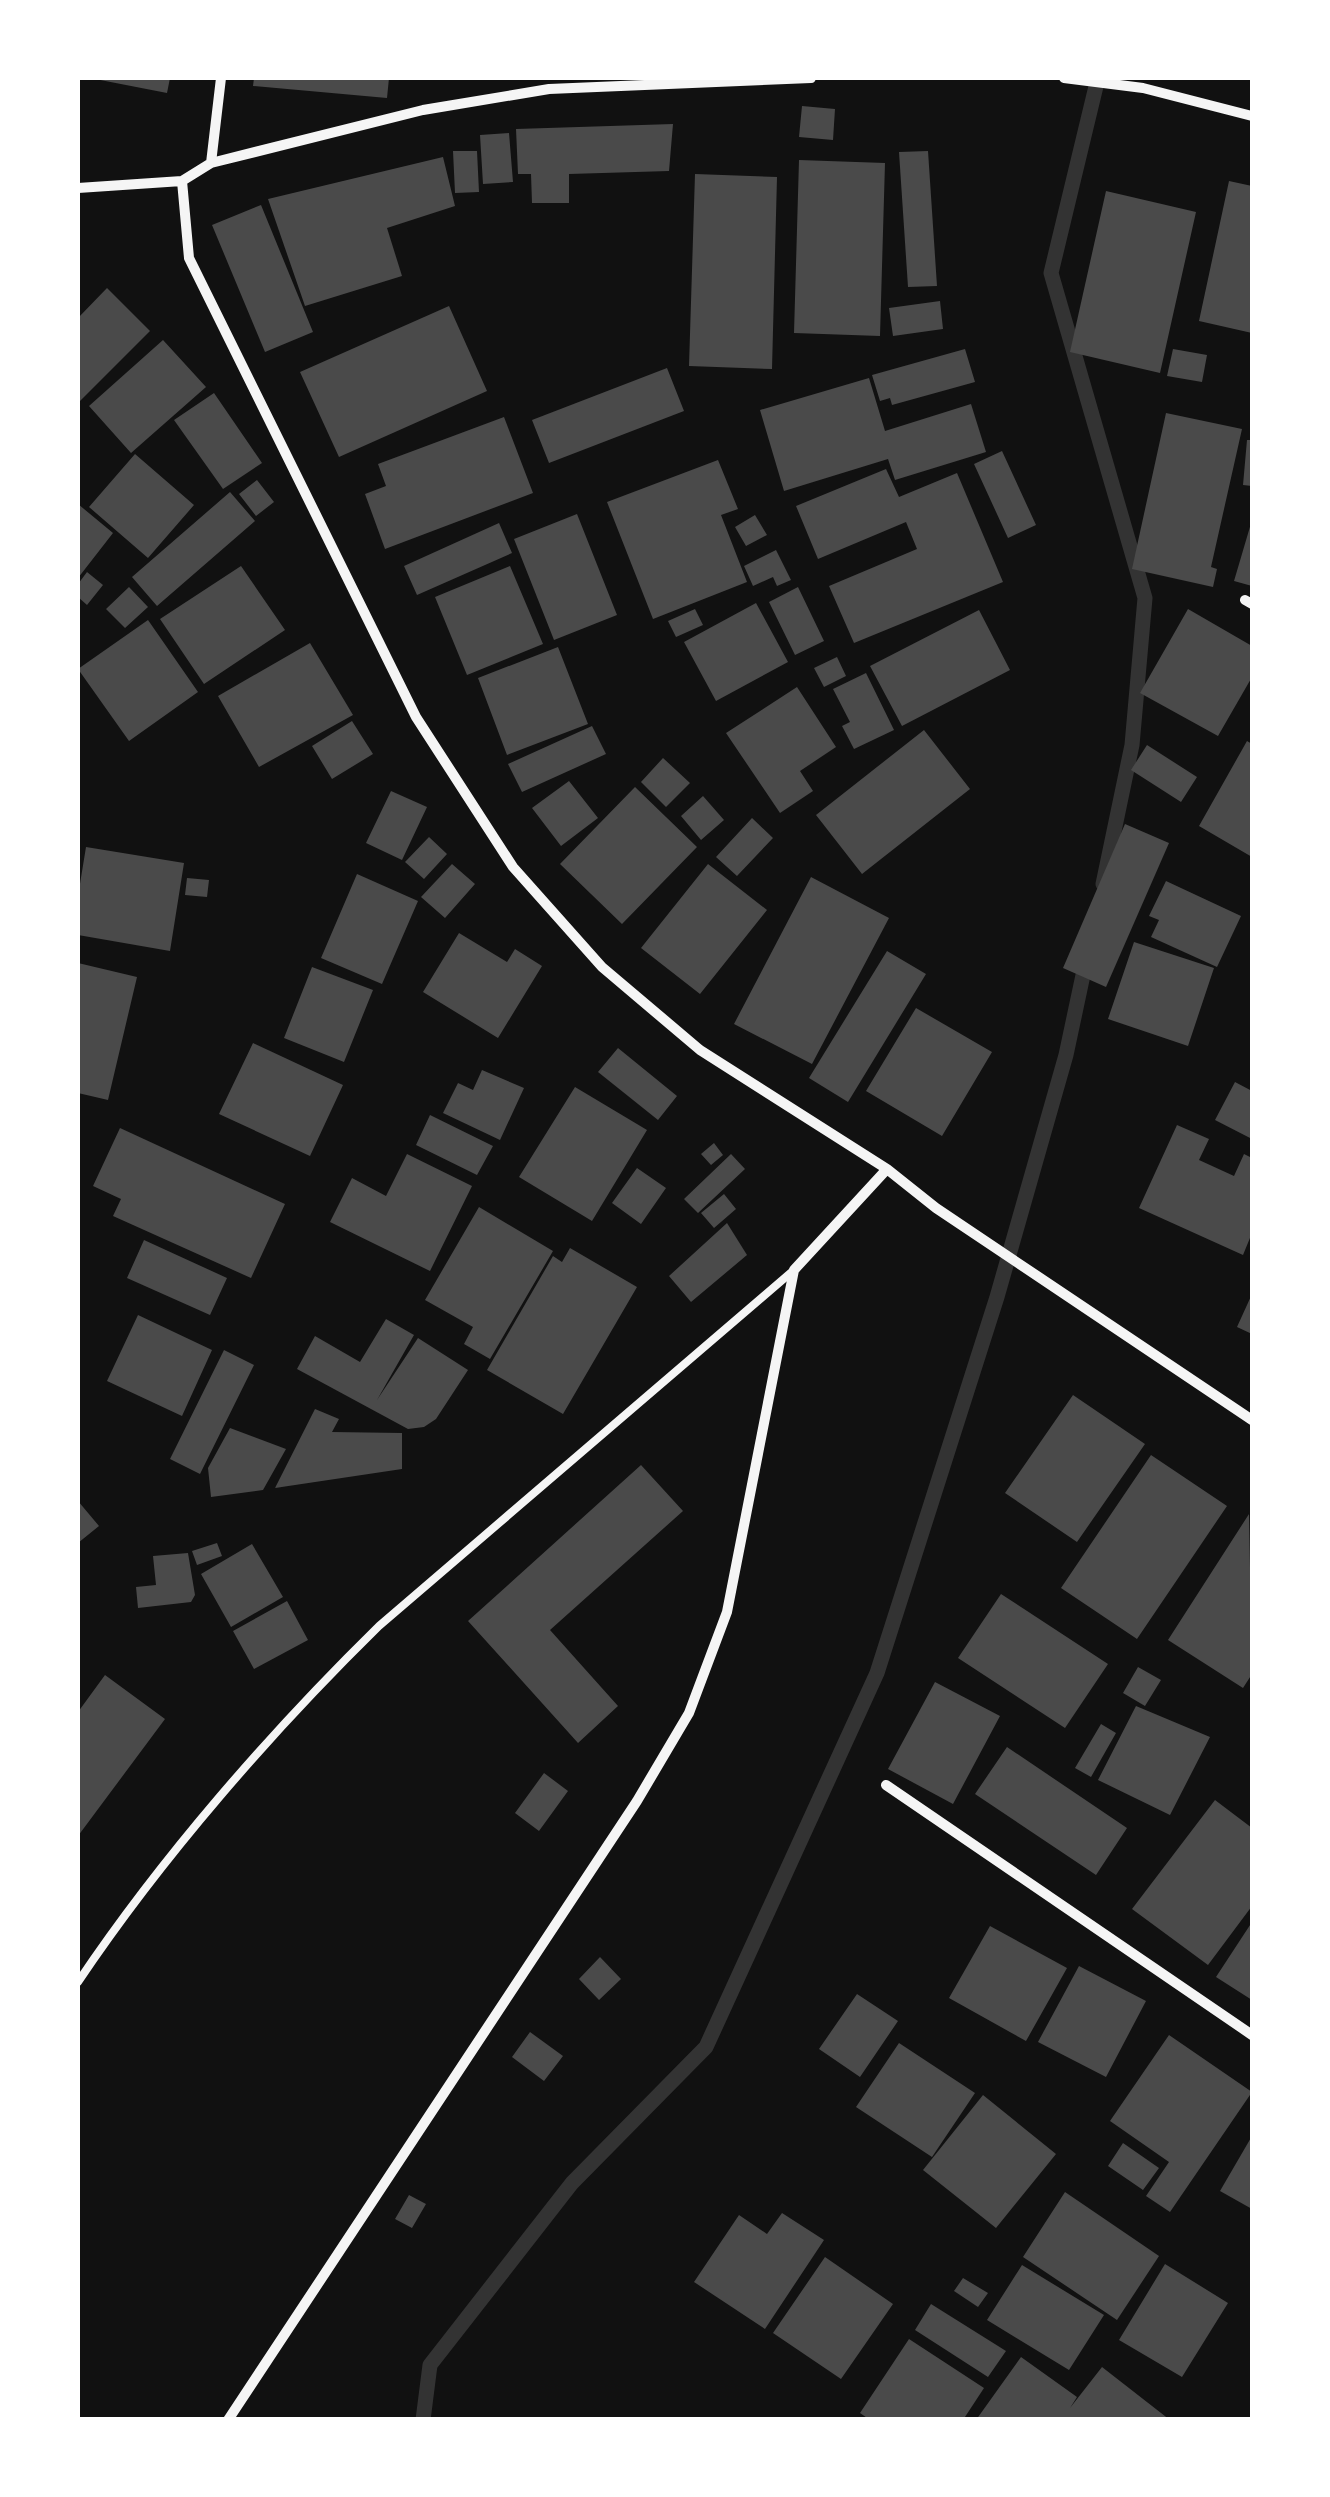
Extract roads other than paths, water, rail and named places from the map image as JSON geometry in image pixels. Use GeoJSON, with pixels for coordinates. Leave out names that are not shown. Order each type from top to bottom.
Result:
{"type":"FeatureCollection","features":[{"type":"Feature","properties":{"kind":"street"},"geometry":{"type":"LineString","coordinates":[[210,163],[221,78]]}},
{"type":"Feature","properties":{"kind":"street"},"geometry":{"type":"LineString","coordinates":[[78,188],[182,181],[210,163],[423,110],[549,89],[811,78]]}},
{"type":"Feature","properties":{"kind":"street"},"geometry":{"type":"LineString","coordinates":[[1064,78],[1143,88],[1252,116]]}},
{"type":"Feature","properties":{"kind":"street"},"geometry":{"type":"LineString","coordinates":[[182,181],[189,258],[416,717],[513,866],[602,966],[700,1050],[887,1169],[936,1208],[1036,1271],[1252,1420]]}},
{"type":"Feature","properties":{"kind":"street"},"geometry":{"type":"LineString","coordinates":[[228,2420],[638,1801],[689,1713],[727,1612],[794,1270],[887,1169]]}},
{"type":"Feature","properties":{"kind":"street"},"geometry":{"type":"LineString","coordinates":[[886,1784],[1252,2035]]}},
{"type":"Feature","properties":{"kind":"lane"},"geometry":{"type":"LineString","coordinates":[[78,1982],[170,1859],[333,1671],[378,1626],[794,1270]]}},
{"type":"Feature","properties":{"kind":"waterway"},"geometry":{"type":"LineString","coordinates":[[1098,78],[1051,273],[1145,598],[1132,745],[1103,884]]}},
{"type":"Feature","properties":{"kind":"waterway"},"geometry":{"type":"LineString","coordinates":[[423,2420],[430,2365],[572,2183],[706,2047],[877,1673],[997,1297],[1066,1055],[1086,961]]}}]}
